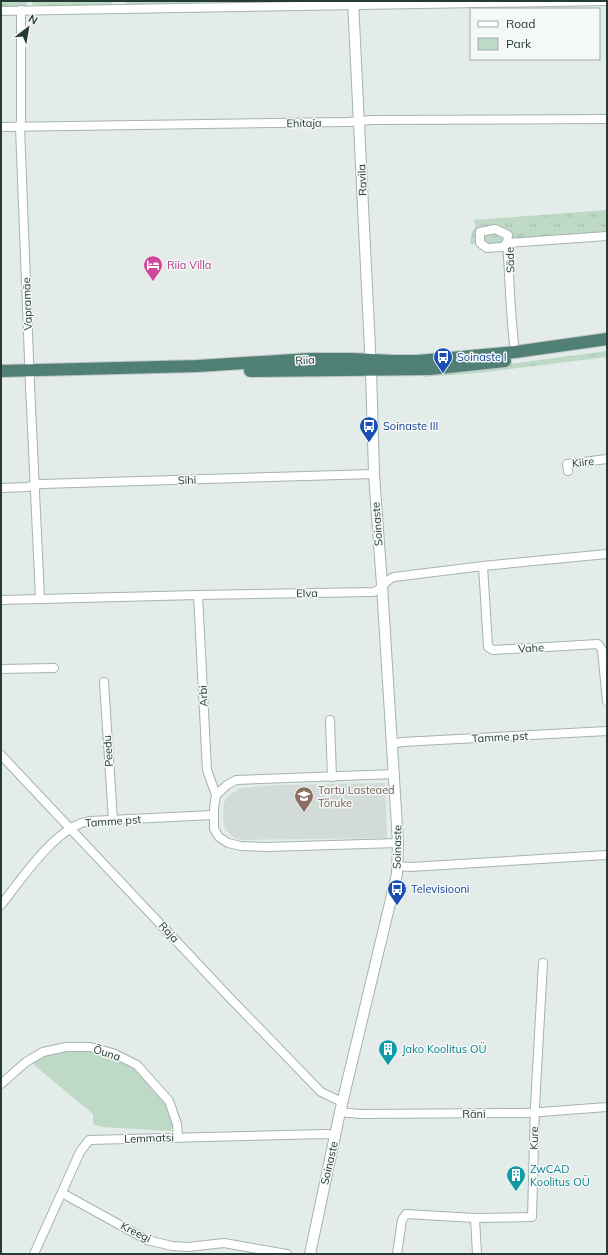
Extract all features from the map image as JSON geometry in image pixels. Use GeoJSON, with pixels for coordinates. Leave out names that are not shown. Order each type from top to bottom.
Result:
{"type":"FeatureCollection","features":[{"type":"Feature","properties":{"kind":"highway","name":"Riia"},"geometry":{"type":"LineString","coordinates":[[371,365],[515,352],[607,340]]}},
{"type":"Feature","properties":{"kind":"highway","name":"Riia"},"geometry":{"type":"LineString","coordinates":[[1,378],[30,374],[352,358],[371,365],[430,369],[458,367],[607,348]]}},
{"type":"Feature","properties":{"kind":"highway","name":"Riia"},"geometry":{"type":"LineString","coordinates":[[1,371],[30,374]]}},
{"type":"Feature","properties":{"kind":"street"},"geometry":{"type":"LineString","coordinates":[[1,11],[353,3],[607,1]]}},
{"type":"Feature","properties":{"kind":"street","name":"Ravila"},"geometry":{"type":"LineString","coordinates":[[353,3],[371,365]]}},
{"type":"Feature","properties":{"kind":"street","name":"Vapramäe"},"geometry":{"type":"LineString","coordinates":[[21,10],[20,127],[40,598]]}},
{"type":"Feature","properties":{"kind":"street","name":"Ehitaja"},"geometry":{"type":"LineString","coordinates":[[1,127],[359,121],[607,119]]}},
{"type":"Feature","properties":{"kind":"street","name":"Säde"},"geometry":{"type":"LineString","coordinates":[[515,352],[510,298],[511,285],[508,243],[607,236]]}},
{"type":"Feature","properties":{"kind":"street","name":"Soinaste"},"geometry":{"type":"LineString","coordinates":[[310,1254],[341,1107],[390,903],[397,866],[398,844],[394,774],[374,474],[371,365]]}},
{"type":"Feature","properties":{"kind":"street","name":"Kiire"},"geometry":{"type":"LineString","coordinates":[[568,471],[567,464],[607,460]]}},
{"type":"Feature","properties":{"kind":"street","name":"Sihi"},"geometry":{"type":"LineString","coordinates":[[1,488],[374,474]]}},
{"type":"Feature","properties":{"kind":"street","name":"Elva"},"geometry":{"type":"LineString","coordinates":[[1,600],[373,592],[377,591],[389,579],[394,577],[483,566],[607,554]]}},
{"type":"Feature","properties":{"kind":"street","name":"Vahe"},"geometry":{"type":"LineString","coordinates":[[483,566],[488,647],[493,650],[598,644],[602,650],[607,701]]}},
{"type":"Feature","properties":{"kind":"street","name":"Arbi"},"geometry":{"type":"LineString","coordinates":[[198,595],[207,770],[216,796]]}},
{"type":"Feature","properties":{"kind":"street"},"geometry":{"type":"LineString","coordinates":[[1,669],[54,668]]}},
{"type":"Feature","properties":{"kind":"street","name":"Peedu"},"geometry":{"type":"LineString","coordinates":[[104,682],[113,820]]}},
{"type":"Feature","properties":{"kind":"street"},"geometry":{"type":"LineString","coordinates":[[330,720],[332,776]]}},
{"type":"Feature","properties":{"kind":"street","name":"Tamme pst"},"geometry":{"type":"LineString","coordinates":[[392,744],[402,742],[607,731]]}},
{"type":"Feature","properties":{"kind":"street","name":"Raja"},"geometry":{"type":"LineString","coordinates":[[1,755],[229,997],[321,1092],[341,1107]]}},
{"type":"Feature","properties":{"kind":"street"},"geometry":{"type":"LineString","coordinates":[[394,774],[236,780],[227,784],[216,796],[213,815],[214,829],[220,837],[228,843],[241,846],[266,847],[398,844]]}},
{"type":"Feature","properties":{"kind":"street","name":"Tamme pst"},"geometry":{"type":"LineString","coordinates":[[1,905],[39,858],[60,836],[71,828],[84,822],[213,815]]}},
{"type":"Feature","properties":{"kind":"street"},"geometry":{"type":"LineString","coordinates":[[397,866],[607,855]]}},
{"type":"Feature","properties":{"kind":"street","name":"Kure"},"geometry":{"type":"LineString","coordinates":[[398,1254],[402,1220],[406,1214],[475,1218],[532,1217],[535,1113],[543,963]]}},
{"type":"Feature","properties":{"kind":"street","name":"Õuna"},"geometry":{"type":"LineString","coordinates":[[1,1084],[26,1062],[43,1052],[66,1047],[90,1047],[113,1053],[137,1065],[169,1101],[177,1124],[178,1137]]}},
{"type":"Feature","properties":{"kind":"street","name":"Räni"},"geometry":{"type":"LineString","coordinates":[[341,1107],[360,1114],[535,1113],[607,1108]]}},
{"type":"Feature","properties":{"kind":"street","name":"Lemmatsi"},"geometry":{"type":"LineString","coordinates":[[34,1254],[80,1152],[89,1140],[335,1135]]}},
{"type":"Feature","properties":{"kind":"street","name":"Kreegi"},"geometry":{"type":"LineString","coordinates":[[62,1193],[146,1240],[165,1245],[188,1247],[224,1243],[287,1254]]}},
{"type":"Feature","properties":{"kind":"street"},"geometry":{"type":"LineString","coordinates":[[475,1218],[477,1254]]}},
{"type":"Feature","properties":{"kind":"shaded area","name":"Tartu Lasteaed Tõruke"},"geometry":{"type":"Polygon","coordinates":[[[385,783],[387,838],[241,840],[234,838],[225,829],[223,817],[224,803],[227,797],[240,788],[275,785],[385,783]]]}},
{"type":"Feature","properties":{"kind":"green space"},"geometry":{"type":"Polygon","coordinates":[[[1,1],[28,1],[26,6],[1,6],[1,1]]]}},
{"type":"Feature","properties":{"kind":"green space"},"geometry":{"type":"Polygon","coordinates":[[[31,1],[113,1],[111,5],[63,6],[33,5],[31,1]]]}},
{"type":"Feature","properties":{"kind":"green space"},"geometry":{"type":"Polygon","coordinates":[[[123,1],[204,1],[200,3],[129,5],[123,1]]]}},
{"type":"Feature","properties":{"kind":"green space"},"geometry":{"type":"Polygon","coordinates":[[[217,1],[273,1],[273,2],[220,3],[217,1]]]}},
{"type":"Feature","properties":{"kind":"green space"},"geometry":{"type":"Polygon","coordinates":[[[607,210],[607,235],[506,244],[470,244],[472,232],[476,226],[473,220],[607,210]]]}},
{"type":"Feature","properties":{"kind":"green space"},"geometry":{"type":"Polygon","coordinates":[[[607,351],[607,357],[478,373],[423,377],[436,372],[500,366],[607,351]]]}},
{"type":"Feature","properties":{"kind":"green space"},"geometry":{"type":"Polygon","coordinates":[[[85,1048],[125,1058],[164,1094],[173,1122],[171,1131],[102,1127],[93,1124],[93,1114],[34,1065],[30,1059],[39,1054],[85,1048]]]}},
{"type":"Feature","properties":{"kind":"place","name":"Riia Villa"},"geometry":{"type":"Point","coordinates":[153,282]}},
{"type":"Feature","properties":{"kind":"place","name":"Soinaste I"},"geometry":{"type":"Point","coordinates":[443,374]}},
{"type":"Feature","properties":{"kind":"place","name":"Soinaste III"},"geometry":{"type":"Point","coordinates":[369,443]}},
{"type":"Feature","properties":{"kind":"place","name":"Tartu Lasteaed Tõruke"},"geometry":{"type":"Point","coordinates":[304,813]}},
{"type":"Feature","properties":{"kind":"place","name":"Televisiooni"},"geometry":{"type":"Point","coordinates":[397,906]}},
{"type":"Feature","properties":{"kind":"place","name":"Jako Koolitus OÜ"},"geometry":{"type":"Point","coordinates":[388,1066]}},
{"type":"Feature","properties":{"kind":"place","name":"ZwCAD Koolitus OÜ"},"geometry":{"type":"Point","coordinates":[516,1192]}}]}
